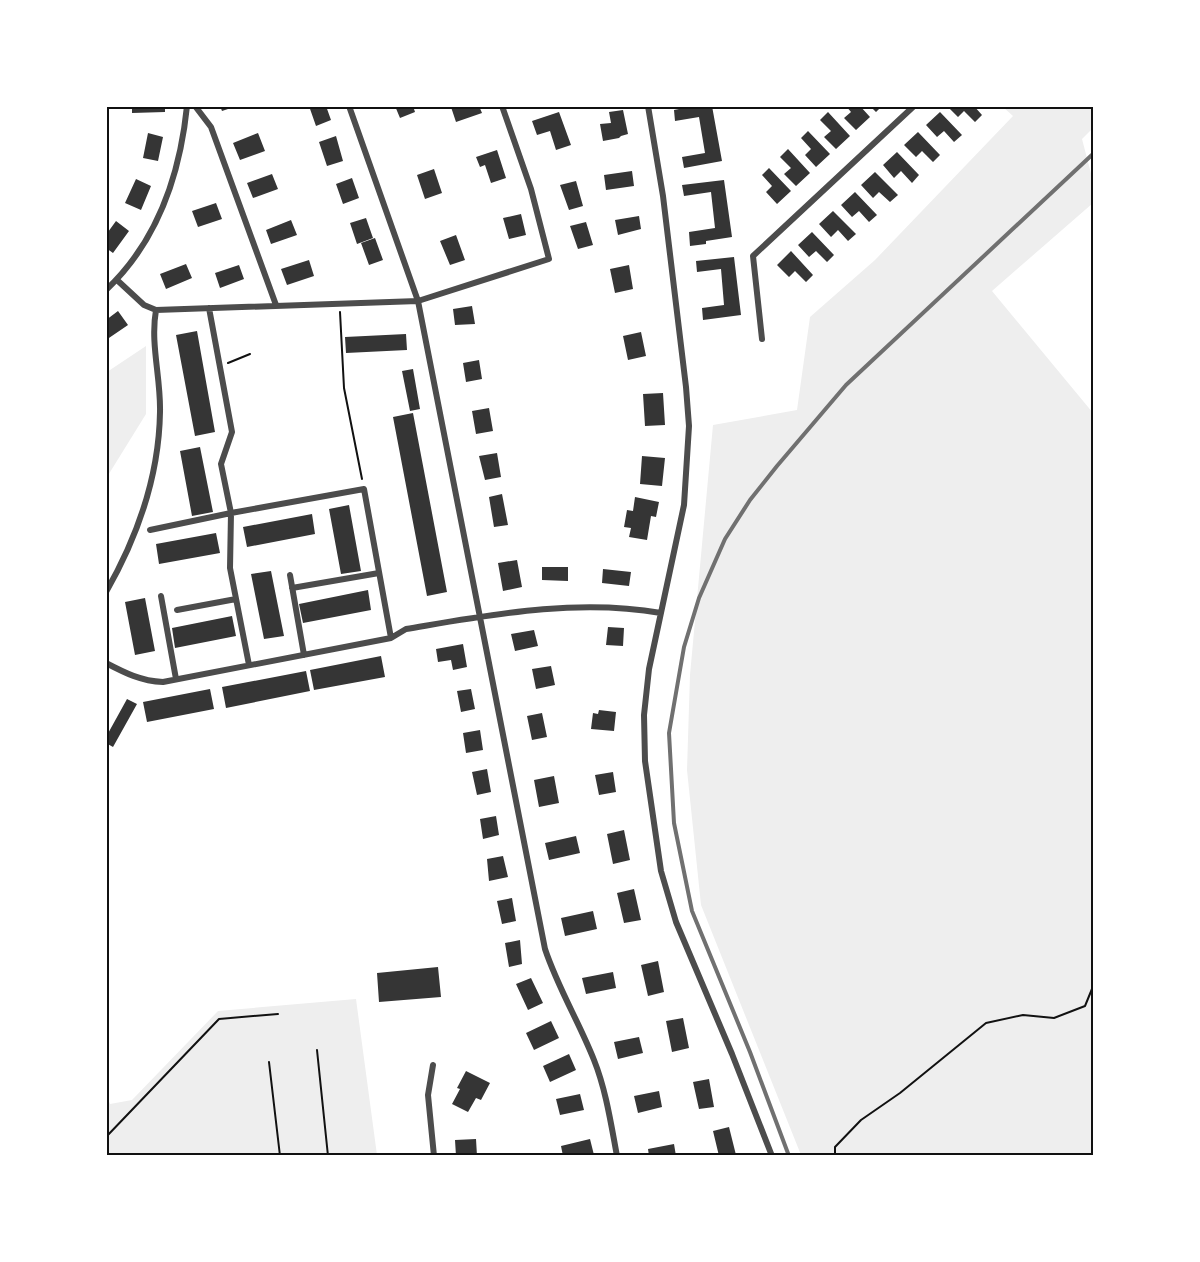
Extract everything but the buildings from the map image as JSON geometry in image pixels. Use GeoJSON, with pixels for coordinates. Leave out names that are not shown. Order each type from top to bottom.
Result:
{"type":"FeatureCollection","features":[{"type":"Feature","properties":{"kind":"street"},"geometry":{"type":"LineString","coordinates":[[106,290],[117,280],[151,232],[163,208],[180,160],[187,106]]}},
{"type":"Feature","properties":{"kind":"street"},"geometry":{"type":"LineString","coordinates":[[195,106],[210,127],[276,305]]}},
{"type":"Feature","properties":{"kind":"street"},"geometry":{"type":"LineString","coordinates":[[350,106],[418,301],[545,949],[554,975],[594,1060],[605,1095],[617,1155]]}},
{"type":"Feature","properties":{"kind":"street"},"geometry":{"type":"LineString","coordinates":[[117,280],[144,305],[156,310],[418,301],[549,259],[531,189],[502,106]]}},
{"type":"Feature","properties":{"kind":"street"},"geometry":{"type":"LineString","coordinates":[[648,106],[663,196],[689,426],[684,505],[650,669],[644,715],[645,761],[661,871],[675,922],[732,1054],[772,1155]]}},
{"type":"Feature","properties":{"kind":"street"},"geometry":{"type":"LineString","coordinates":[[762,339],[753,256],[914,106]]}},
{"type":"Feature","properties":{"kind":"street"},"geometry":{"type":"LineString","coordinates":[[208,308],[232,432],[221,464],[231,513],[230,567],[249,665]]}},
{"type":"Feature","properties":{"kind":"street"},"geometry":{"type":"LineString","coordinates":[[106,592],[121,567],[134,537],[153,478],[160,411],[154,336],[156,310]]}},
{"type":"Feature","properties":{"kind":"street"},"geometry":{"type":"LineString","coordinates":[[150,530],[364,489],[391,638]]}},
{"type":"Feature","properties":{"kind":"street"},"geometry":{"type":"LineString","coordinates":[[292,588],[379,573]]}},
{"type":"Feature","properties":{"kind":"street"},"geometry":{"type":"LineString","coordinates":[[290,574],[304,655]]}},
{"type":"Feature","properties":{"kind":"street"},"geometry":{"type":"LineString","coordinates":[[161,596],[176,679]]}},
{"type":"Feature","properties":{"kind":"street"},"geometry":{"type":"LineString","coordinates":[[177,610],[236,599]]}},
{"type":"Feature","properties":{"kind":"street"},"geometry":{"type":"LineString","coordinates":[[106,663],[134,677],[163,682],[391,638],[406,630],[513,611],[595,607],[638,609],[661,614]]}},
{"type":"Feature","properties":{"kind":"street"},"geometry":{"type":"LineString","coordinates":[[433,1065],[428,1095],[434,1155]]}},
{"type":"Feature","properties":{"kind":"path"},"geometry":{"type":"LineString","coordinates":[[340,304],[344,388],[364,489]]}},
{"type":"Feature","properties":{"kind":"path"},"geometry":{"type":"LineString","coordinates":[[220,366],[250,354]]}},
{"type":"Feature","properties":{"kind":"path"},"geometry":{"type":"LineString","coordinates":[[835,1155],[835,1147],[861,1120],[900,1094],[986,1023],[1023,1015],[1053,1018],[1085,1006],[1094,984]]}},
{"type":"Feature","properties":{"kind":"path"},"geometry":{"type":"LineString","coordinates":[[106,1137],[219,1019],[278,1014]]}},
{"type":"Feature","properties":{"kind":"path"},"geometry":{"type":"LineString","coordinates":[[316,1050],[328,1155]]}},
{"type":"Feature","properties":{"kind":"path"},"geometry":{"type":"LineString","coordinates":[[269,1062],[280,1155]]}},
{"type":"Feature","properties":{"kind":"shaded area"},"geometry":{"type":"Polygon","coordinates":[[[1003,107],[1093,107],[1093,128],[1082,139],[1093,181],[1093,203],[992,291],[1093,413],[1093,1155],[801,1155],[701,905],[687,770],[690,675],[713,425],[797,410],[810,317],[875,260],[1013,116],[1003,107]]]}},
{"type":"Feature","properties":{"kind":"shaded area"},"geometry":{"type":"Polygon","coordinates":[[[146,346],[146,414],[107,477],[107,372],[146,346]]]}},
{"type":"Feature","properties":{"kind":"shaded area"},"geometry":{"type":"Polygon","coordinates":[[[356,999],[377,1155],[107,1155],[106,1094],[110,1104],[132,1100],[218,1011],[356,999]]]}},
{"type":"Feature","properties":{"kind":"railway"},"geometry":{"type":"LineString","coordinates":[[789,1156],[750,1052],[692,911],[674,823],[669,733],[684,647],[699,598],[725,539],[750,500],[777,466],[846,385],[1094,153]]}}]}
